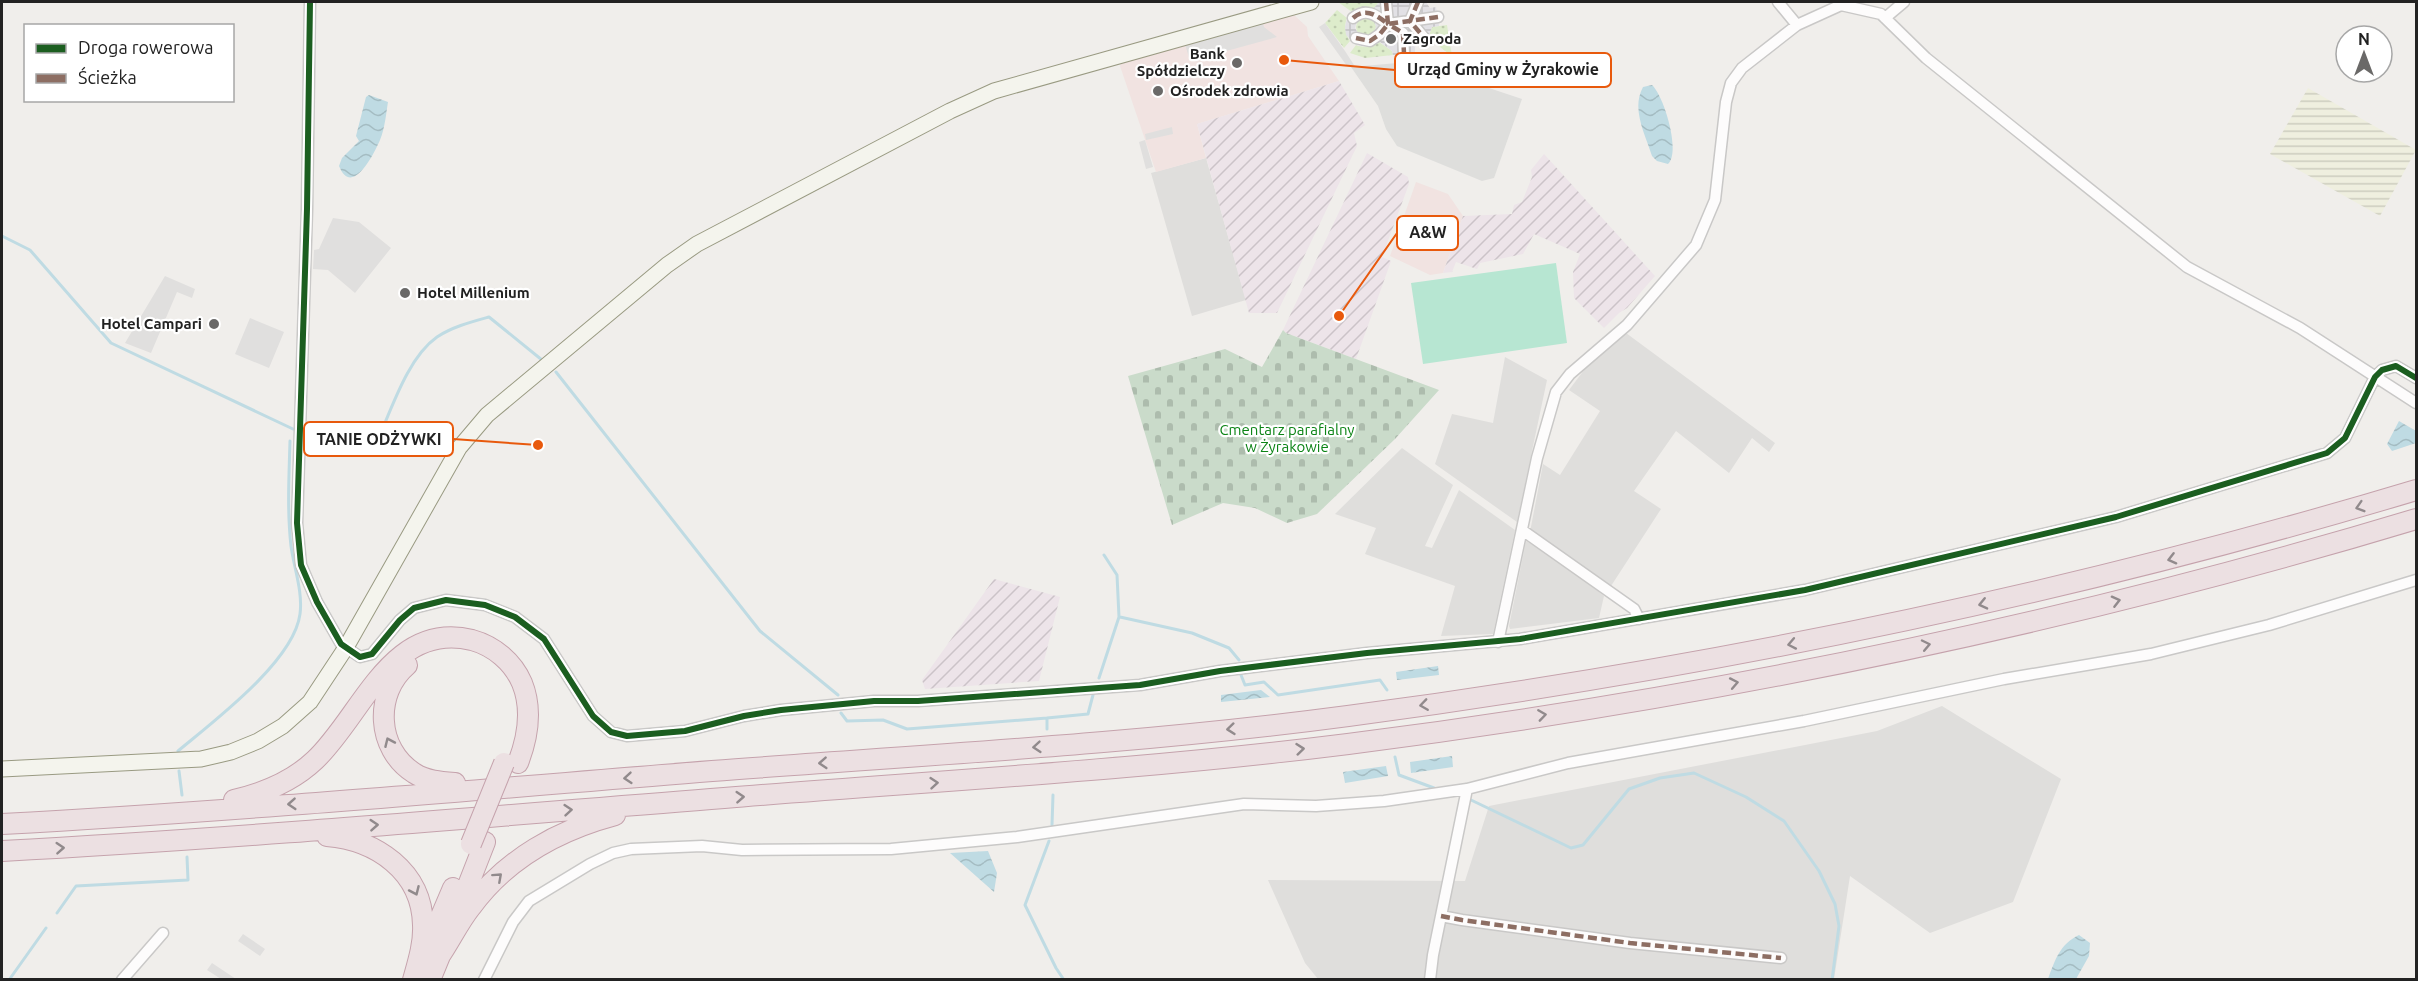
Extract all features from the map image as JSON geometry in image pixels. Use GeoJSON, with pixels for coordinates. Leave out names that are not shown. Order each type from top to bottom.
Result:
{"type":"FeatureCollection","features":[{"type":"Feature","properties":{"kind":"highway"},"geometry":{"type":"LineString","coordinates":[[2,824],[1112,741],[1342,717],[1698,662],[1929,616],[2232,544],[2416,490]]}},
{"type":"Feature","properties":{"kind":"highway"},"geometry":{"type":"LineString","coordinates":[[2,851],[1116,768],[1344,744],[1683,692],[1814,668],[1980,633],[2229,573],[2416,519]]}},
{"type":"Feature","properties":{"kind":"highway"},"geometry":{"type":"LineString","coordinates":[[176,812],[253,795],[273,788],[298,773],[316,759],[334,739],[381,675],[398,658],[421,643],[439,638],[461,638],[479,642],[505,658],[517,674],[527,700],[529,719],[525,740],[511,763],[478,843],[414,980]]}},
{"type":"Feature","properties":{"kind":"highway"},"geometry":{"type":"LineString","coordinates":[[511,763],[516,710],[509,684],[499,670],[473,653],[447,649],[426,654],[401,670],[388,690],[383,717],[389,744],[406,768],[421,777],[444,783],[518,787]]}},
{"type":"Feature","properties":{"kind":"highway"},"geometry":{"type":"LineString","coordinates":[[439,957],[480,895],[508,868],[540,845],[572,828],[591,822],[682,802]]}},
{"type":"Feature","properties":{"kind":"highway"},"geometry":{"type":"LineString","coordinates":[[274,832],[339,837],[362,842],[381,851],[396,863],[412,884],[423,916],[423,936],[414,980]]}},
{"type":"Feature","properties":{"kind":"highway"},"geometry":{"type":"LineString","coordinates":[[430,980],[478,843]]}},
{"type":"Feature","properties":{"kind":"street"},"geometry":{"type":"LineString","coordinates":[[310,2],[298,549],[301,566],[317,602],[345,648],[360,657],[372,654],[406,614],[424,604],[446,600],[484,605],[515,617],[544,639],[593,716],[611,732],[627,736],[685,731],[744,716],[781,710],[874,701],[918,702],[1140,685],[1220,671],[1344,656],[1498,642],[1805,590],[2115,517],[2327,453],[2345,438],[2375,377],[2382,370],[2396,366],[2416,378]]}},
{"type":"Feature","properties":{"kind":"street"},"geometry":{"type":"LineString","coordinates":[[2,769],[185,760],[231,752],[268,735],[301,711],[317,693],[459,448],[487,415],[667,265],[697,244],[950,111],[994,91],[1311,2]]}},
{"type":"Feature","properties":{"kind":"street"},"geometry":{"type":"LineString","coordinates":[[1386,2],[1388,24]]}},
{"type":"Feature","properties":{"kind":"street"},"geometry":{"type":"LineString","coordinates":[[1410,21],[1418,2]]}},
{"type":"Feature","properties":{"kind":"street"},"geometry":{"type":"LineString","coordinates":[[1778,2],[1797,26]]}},
{"type":"Feature","properties":{"kind":"street"},"geometry":{"type":"LineString","coordinates":[[1885,18],[1904,2]]}},
{"type":"Feature","properties":{"kind":"street"},"geometry":{"type":"LineString","coordinates":[[1498,642],[1537,458],[1556,392],[1570,374],[1628,325],[1696,245],[1715,200],[1726,102],[1731,83],[1742,68],[1797,26],[1841,5],[1881,14],[1926,58],[2187,267],[2300,328],[2416,403]]}},
{"type":"Feature","properties":{"kind":"street"},"geometry":{"type":"LineString","coordinates":[[1404,54],[1403,33],[1388,24],[1369,12],[1351,16],[1350,26],[1354,40],[1360,41],[1370,41],[1388,24],[1438,17]]}},
{"type":"Feature","properties":{"kind":"street"},"geometry":{"type":"LineString","coordinates":[[1410,21],[1426,40]]}},
{"type":"Feature","properties":{"kind":"street"},"geometry":{"type":"LineString","coordinates":[[1522,530],[1634,609],[1639,619]]}},
{"type":"Feature","properties":{"kind":"street"},"geometry":{"type":"LineString","coordinates":[[484,980],[513,922],[529,901],[590,864],[613,853],[631,849],[702,846],[742,850],[891,849],[1017,837],[1244,804],[1316,806],[1384,801],[1467,789],[1568,763],[1804,721],[2004,679],[2151,654],[2269,625],[2416,580]]}},
{"type":"Feature","properties":{"kind":"street"},"geometry":{"type":"LineString","coordinates":[[1430,980],[1432,955],[1467,789]]}},
{"type":"Feature","properties":{"kind":"street"},"geometry":{"type":"LineString","coordinates":[[1441,916],[1630,943],[1781,958]]}},
{"type":"Feature","properties":{"kind":"street"},"geometry":{"type":"LineString","coordinates":[[122,980],[163,933]]}},
{"type":"Feature","properties":{"kind":"shaded area"},"geometry":{"type":"Polygon","coordinates":[[[1379,2],[1426,2],[1430,8],[1436,7],[1439,26],[1432,27],[1428,38],[1415,47],[1415,53],[1393,55],[1392,51],[1380,42],[1370,47],[1356,45],[1346,35],[1347,18],[1354,10],[1363,6],[1374,8],[1379,2]],[[1364,17],[1357,21],[1355,28],[1359,35],[1367,37],[1374,33],[1376,26],[1372,19],[1364,17]]]}},
{"type":"Feature","properties":{"kind":"shaded area"},"geometry":{"type":"Polygon","coordinates":[[[1293,14],[1307,27],[1308,36],[1339,81],[1197,124],[1206,158],[1156,172],[1120,66],[1122,61],[1293,14]]]}},
{"type":"Feature","properties":{"kind":"shaded area"},"geometry":{"type":"Polygon","coordinates":[[[1263,23],[1264,27],[1277,37],[1190,61],[1185,44],[1263,23]]]}},
{"type":"Feature","properties":{"kind":"shaded area"},"geometry":{"type":"Polygon","coordinates":[[[1325,23],[1354,65],[1347,66],[1319,27],[1325,23]]]}},
{"type":"Feature","properties":{"kind":"shaded area"},"geometry":{"type":"Polygon","coordinates":[[[1479,56],[1476,74],[1489,88],[1522,99],[1494,178],[1482,181],[1397,146],[1386,129],[1378,106],[1351,67],[1479,56]]]}},
{"type":"Feature","properties":{"kind":"shaded area"},"geometry":{"type":"Polygon","coordinates":[[[1339,81],[1365,125],[1354,133],[1357,146],[1277,313],[1249,313],[1197,124],[1339,81]]]}},
{"type":"Feature","properties":{"kind":"shaded area"},"geometry":{"type":"Polygon","coordinates":[[[1172,127],[1173,134],[1146,140],[1145,134],[1172,127]]]}},
{"type":"Feature","properties":{"kind":"shaded area"},"geometry":{"type":"Polygon","coordinates":[[[1145,140],[1153,167],[1146,169],[1139,142],[1145,140]]]}},
{"type":"Feature","properties":{"kind":"shaded area"},"geometry":{"type":"Polygon","coordinates":[[[1367,153],[1408,177],[1409,184],[1382,257],[1391,261],[1356,359],[1283,330],[1367,153]]]}},
{"type":"Feature","properties":{"kind":"shaded area"},"geometry":{"type":"Polygon","coordinates":[[[1544,154],[1655,276],[1627,308],[1604,328],[1574,298],[1573,272],[1580,254],[1534,234],[1523,254],[1480,263],[1477,269],[1456,262],[1452,272],[1443,273],[1463,216],[1512,214],[1514,205],[1522,202],[1532,177],[1531,170],[1544,154]]]}},
{"type":"Feature","properties":{"kind":"shaded area"},"geometry":{"type":"Polygon","coordinates":[[[1206,158],[1246,300],[1192,316],[1151,173],[1206,158]]]}},
{"type":"Feature","properties":{"kind":"shaded area"},"geometry":{"type":"Polygon","coordinates":[[[1416,182],[1448,194],[1463,216],[1443,273],[1430,275],[1390,256],[1416,182]]]}},
{"type":"Feature","properties":{"kind":"shaded area"},"geometry":{"type":"Polygon","coordinates":[[[333,218],[359,222],[391,248],[355,293],[328,270],[313,269],[314,250],[319,249],[333,218]]]}},
{"type":"Feature","properties":{"kind":"shaded area"},"geometry":{"type":"Polygon","coordinates":[[[165,276],[195,289],[192,298],[177,292],[151,353],[125,343],[165,276]]]}},
{"type":"Feature","properties":{"kind":"shaded area"},"geometry":{"type":"Polygon","coordinates":[[[250,318],[284,332],[269,368],[235,354],[250,318]]]}},
{"type":"Feature","properties":{"kind":"shaded area"},"geometry":{"type":"Polygon","coordinates":[[[1626,333],[1775,443],[1769,452],[1752,438],[1729,473],[1676,431],[1634,491],[1661,509],[1611,586],[1530,532],[1543,464],[1560,475],[1600,411],[1569,390],[1590,362],[1626,333]]]}},
{"type":"Feature","properties":{"kind":"shaded area"},"geometry":{"type":"Polygon","coordinates":[[[1505,357],[1547,380],[1517,522],[1435,464],[1452,414],[1493,423],[1505,357]]]}},
{"type":"Feature","properties":{"kind":"shaded area"},"geometry":{"type":"Polygon","coordinates":[[[1402,448],[1453,485],[1425,546],[1432,548],[1459,490],[1515,530],[1493,634],[1441,636],[1455,586],[1365,554],[1376,528],[1335,514],[1402,448]]]}},
{"type":"Feature","properties":{"kind":"shaded area"},"geometry":{"type":"Polygon","coordinates":[[[1526,541],[1558,560],[1604,596],[1599,618],[1510,629],[1526,541]]]}},
{"type":"Feature","properties":{"kind":"shaded area"},"geometry":{"type":"Polygon","coordinates":[[[994,579],[1060,597],[1039,681],[925,689],[922,680],[994,579]]]}},
{"type":"Feature","properties":{"kind":"shaded area"},"geometry":{"type":"Polygon","coordinates":[[[1942,706],[2061,779],[2013,902],[1930,933],[1850,876],[1834,979],[1318,979],[1305,963],[1268,880],[1465,881],[1489,806],[1877,731],[1942,706]]]}},
{"type":"Feature","properties":{"kind":"shaded area"},"geometry":{"type":"Polygon","coordinates":[[[243,934],[265,949],[260,956],[238,941],[243,934]]]}},
{"type":"Feature","properties":{"kind":"shaded area"},"geometry":{"type":"Polygon","coordinates":[[[212,963],[236,979],[221,979],[207,970],[212,963]]]}},
{"type":"Feature","properties":{"kind":"green space"},"geometry":{"type":"Polygon","coordinates":[[[1338,2],[1379,2],[1374,8],[1360,7],[1352,12],[1338,2]]]}},
{"type":"Feature","properties":{"kind":"green space"},"geometry":{"type":"Polygon","coordinates":[[[1337,10],[1347,18],[1346,30],[1350,41],[1344,48],[1325,23],[1337,10]]]}},
{"type":"Feature","properties":{"kind":"green space"},"geometry":{"type":"Polygon","coordinates":[[[1366,17],[1373,20],[1376,27],[1373,34],[1366,37],[1359,34],[1356,27],[1359,20],[1366,17]]]}},
{"type":"Feature","properties":{"kind":"green space"},"geometry":{"type":"Polygon","coordinates":[[[1447,25],[1452,56],[1428,38],[1432,27],[1447,25]]]}},
{"type":"Feature","properties":{"kind":"green space"},"geometry":{"type":"Polygon","coordinates":[[[1379,42],[1392,51],[1393,55],[1365,58],[1350,53],[1356,45],[1368,46],[1379,42]]]}},
{"type":"Feature","properties":{"kind":"green space"},"geometry":{"type":"Polygon","coordinates":[[[2308,88],[2416,150],[2380,216],[2270,154],[2308,88]]]}},
{"type":"Feature","properties":{"kind":"green space"},"geometry":{"type":"Polygon","coordinates":[[[1556,263],[1567,343],[1423,364],[1411,283],[1556,263]]]}},
{"type":"Feature","properties":{"kind":"green space","name":"Cmentarz parafialny w Żyrakowie"},"geometry":{"type":"Polygon","coordinates":[[[1283,330],[1439,390],[1395,439],[1317,514],[1287,523],[1255,508],[1223,503],[1172,525],[1128,376],[1225,349],[1262,367],[1283,330]]]}},
{"type":"Feature","properties":{"kind":"water"},"geometry":{"type":"Polygon","coordinates":[[[1652,85],[1666,112],[1672,137],[1672,158],[1668,164],[1657,161],[1652,156],[1640,122],[1638,104],[1640,95],[1643,87],[1652,85]]]}},
{"type":"Feature","properties":{"kind":"water"},"geometry":{"type":"Polygon","coordinates":[[[369,95],[388,102],[384,126],[380,140],[368,163],[356,176],[350,177],[344,175],[339,166],[342,158],[359,141],[356,136],[366,97],[369,95]]]}},
{"type":"Feature","properties":{"kind":"water"},"geometry":{"type":"Polygon","coordinates":[[[2399,421],[2416,431],[2416,443],[2392,451],[2387,444],[2399,421]]]}},
{"type":"Feature","properties":{"kind":"water"},"geometry":{"type":"Polygon","coordinates":[[[1438,666],[1439,675],[1397,680],[1396,672],[1438,666]]]}},
{"type":"Feature","properties":{"kind":"water"},"geometry":{"type":"Polygon","coordinates":[[[1261,690],[1270,697],[1221,702],[1221,695],[1261,690]]]}},
{"type":"Feature","properties":{"kind":"water"},"geometry":{"type":"Polygon","coordinates":[[[1452,756],[1453,767],[1411,773],[1410,762],[1452,756]]]}},
{"type":"Feature","properties":{"kind":"water"},"geometry":{"type":"Polygon","coordinates":[[[1386,766],[1388,776],[1345,783],[1343,772],[1386,766]]]}},
{"type":"Feature","properties":{"kind":"water"},"geometry":{"type":"Polygon","coordinates":[[[988,851],[997,873],[994,892],[950,853],[988,851]]]}},
{"type":"Feature","properties":{"kind":"water"},"geometry":{"type":"Polygon","coordinates":[[[2079,935],[2090,943],[2089,956],[2076,979],[2048,979],[2063,948],[2079,935]]]}},
{"type":"Feature","properties":{"kind":"waterway"},"geometry":{"type":"LineString","coordinates":[[2,236],[30,250],[111,343],[293,429]]}},
{"type":"Feature","properties":{"kind":"waterway"},"geometry":{"type":"LineString","coordinates":[[307,431],[376,444],[408,371],[426,346],[443,333],[475,321],[489,317],[542,360]]}},
{"type":"Feature","properties":{"kind":"waterway"},"geometry":{"type":"LineString","coordinates":[[556,372],[760,631],[838,695]]}},
{"type":"Feature","properties":{"kind":"waterway"},"geometry":{"type":"LineString","coordinates":[[178,751],[250,689],[268,670],[295,632],[301,606],[290,533],[290,441]]}},
{"type":"Feature","properties":{"kind":"waterway"},"geometry":{"type":"LineString","coordinates":[[1099,678],[1119,617],[1117,575],[1104,555]]}},
{"type":"Feature","properties":{"kind":"waterway"},"geometry":{"type":"LineString","coordinates":[[1120,617],[1192,633],[1229,648],[1239,660]]}},
{"type":"Feature","properties":{"kind":"waterway"},"geometry":{"type":"LineString","coordinates":[[1241,675],[1245,685],[1264,682],[1278,695],[1380,680],[1387,690]]}},
{"type":"Feature","properties":{"kind":"waterway"},"geometry":{"type":"LineString","coordinates":[[1047,729],[1047,718],[1088,714],[1093,695]]}},
{"type":"Feature","properties":{"kind":"waterway"},"geometry":{"type":"LineString","coordinates":[[841,713],[847,721],[883,720],[907,729],[1047,718]]}},
{"type":"Feature","properties":{"kind":"waterway"},"geometry":{"type":"LineString","coordinates":[[1395,757],[1399,775],[1434,788]]}},
{"type":"Feature","properties":{"kind":"waterway"},"geometry":{"type":"LineString","coordinates":[[179,771],[182,795]]}},
{"type":"Feature","properties":{"kind":"waterway"},"geometry":{"type":"LineString","coordinates":[[1471,800],[1571,848],[1583,845],[1629,789],[1660,778],[1694,773],[1746,797],[1784,821],[1819,871],[1835,904],[1839,926],[1832,980]]}},
{"type":"Feature","properties":{"kind":"waterway"},"geometry":{"type":"LineString","coordinates":[[1052,825],[1053,795]]}},
{"type":"Feature","properties":{"kind":"waterway"},"geometry":{"type":"LineString","coordinates":[[1049,841],[1025,905],[1064,980]]}},
{"type":"Feature","properties":{"kind":"waterway"},"geometry":{"type":"LineString","coordinates":[[57,913],[76,886],[188,880],[187,857]]}},
{"type":"Feature","properties":{"kind":"waterway"},"geometry":{"type":"LineString","coordinates":[[9,980],[46,928]]}},
{"type":"Feature","properties":{"kind":"marked path"},"geometry":{"type":"LineString","coordinates":[[1386,2],[1388,24],[1403,33],[1404,54]]}},
{"type":"Feature","properties":{"kind":"marked path"},"geometry":{"type":"LineString","coordinates":[[1418,2],[1410,21],[1426,40]]}},
{"type":"Feature","properties":{"kind":"marked path"},"geometry":{"type":"LineString","coordinates":[[1353,18],[1367,13],[1375,15],[1388,24]]}},
{"type":"Feature","properties":{"kind":"marked path"},"geometry":{"type":"LineString","coordinates":[[1356,38],[1370,41],[1388,24],[1438,17]]}},
{"type":"Feature","properties":{"kind":"marked path"},"geometry":{"type":"LineString","coordinates":[[1441,916],[1630,943],[1781,958]]}},
{"type":"Feature","properties":{"kind":"cycle path"},"geometry":{"type":"LineString","coordinates":[[310,2],[307,209],[297,523],[301,565],[317,602],[341,644],[360,657],[372,654],[400,620],[414,608],[446,600],[485,605],[515,617],[544,639],[593,716],[611,732],[627,736],[685,731],[744,716],[781,710],[874,701],[918,701],[1140,685],[1220,671],[1367,653],[1520,639],[1805,590],[2116,517],[2327,453],[2345,438],[2375,377],[2382,370],[2396,366],[2416,378]]}},
{"type":"Feature","properties":{"kind":"place","name":"Zagroda"},"geometry":{"type":"Point","coordinates":[1391,39]}},
{"type":"Feature","properties":{"kind":"place","name":"Urząd Gminy w Żyrakowie"},"geometry":{"type":"Point","coordinates":[1284,60]}},
{"type":"Feature","properties":{"kind":"place","name":"Bank Spółdzielczy"},"geometry":{"type":"Point","coordinates":[1237,63]}},
{"type":"Feature","properties":{"kind":"place","name":"Ośrodek zdrowia"},"geometry":{"type":"Point","coordinates":[1158,91]}},
{"type":"Feature","properties":{"kind":"place","name":"Hotel Millenium"},"geometry":{"type":"Point","coordinates":[405,293]}},
{"type":"Feature","properties":{"kind":"place","name":"A&W"},"geometry":{"type":"Point","coordinates":[1339,316]}},
{"type":"Feature","properties":{"kind":"place","name":"Hotel Campari"},"geometry":{"type":"Point","coordinates":[214,324]}},
{"type":"Feature","properties":{"kind":"place","name":"TANIE ODŻYWKI"},"geometry":{"type":"Point","coordinates":[538,445]}}]}
